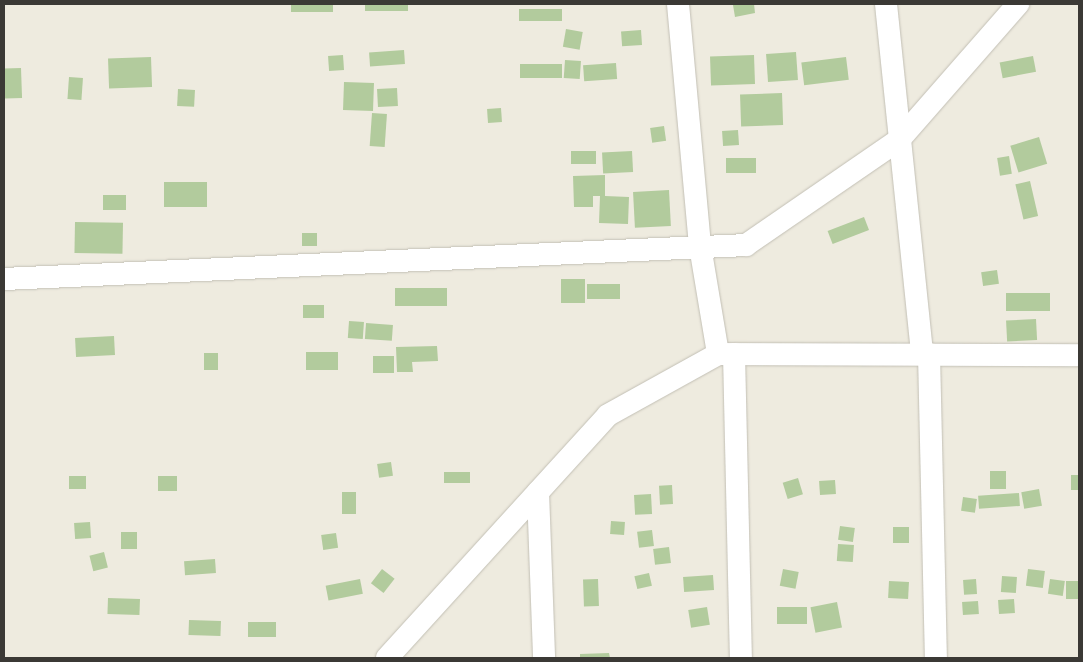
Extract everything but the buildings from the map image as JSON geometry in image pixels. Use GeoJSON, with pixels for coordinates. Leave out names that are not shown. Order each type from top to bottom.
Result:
{"type":"FeatureCollection","features":[{"type":"Feature","properties":{"kind":"street"},"geometry":{"type":"LineString","coordinates":[[678,4],[700,246],[726,354],[742,658]]}},
{"type":"Feature","properties":{"kind":"street"},"geometry":{"type":"LineString","coordinates":[[886,4],[899,140],[926,354],[936,658]]}},
{"type":"Feature","properties":{"kind":"street"},"geometry":{"type":"LineString","coordinates":[[4,279],[746,245],[899,140],[1018,4]]}},
{"type":"Feature","properties":{"kind":"street"},"geometry":{"type":"LineString","coordinates":[[387,658],[608,415],[726,354],[1079,355]]}},
{"type":"Feature","properties":{"kind":"street"},"geometry":{"type":"LineString","coordinates":[[538,492],[544,658]]}}]}
